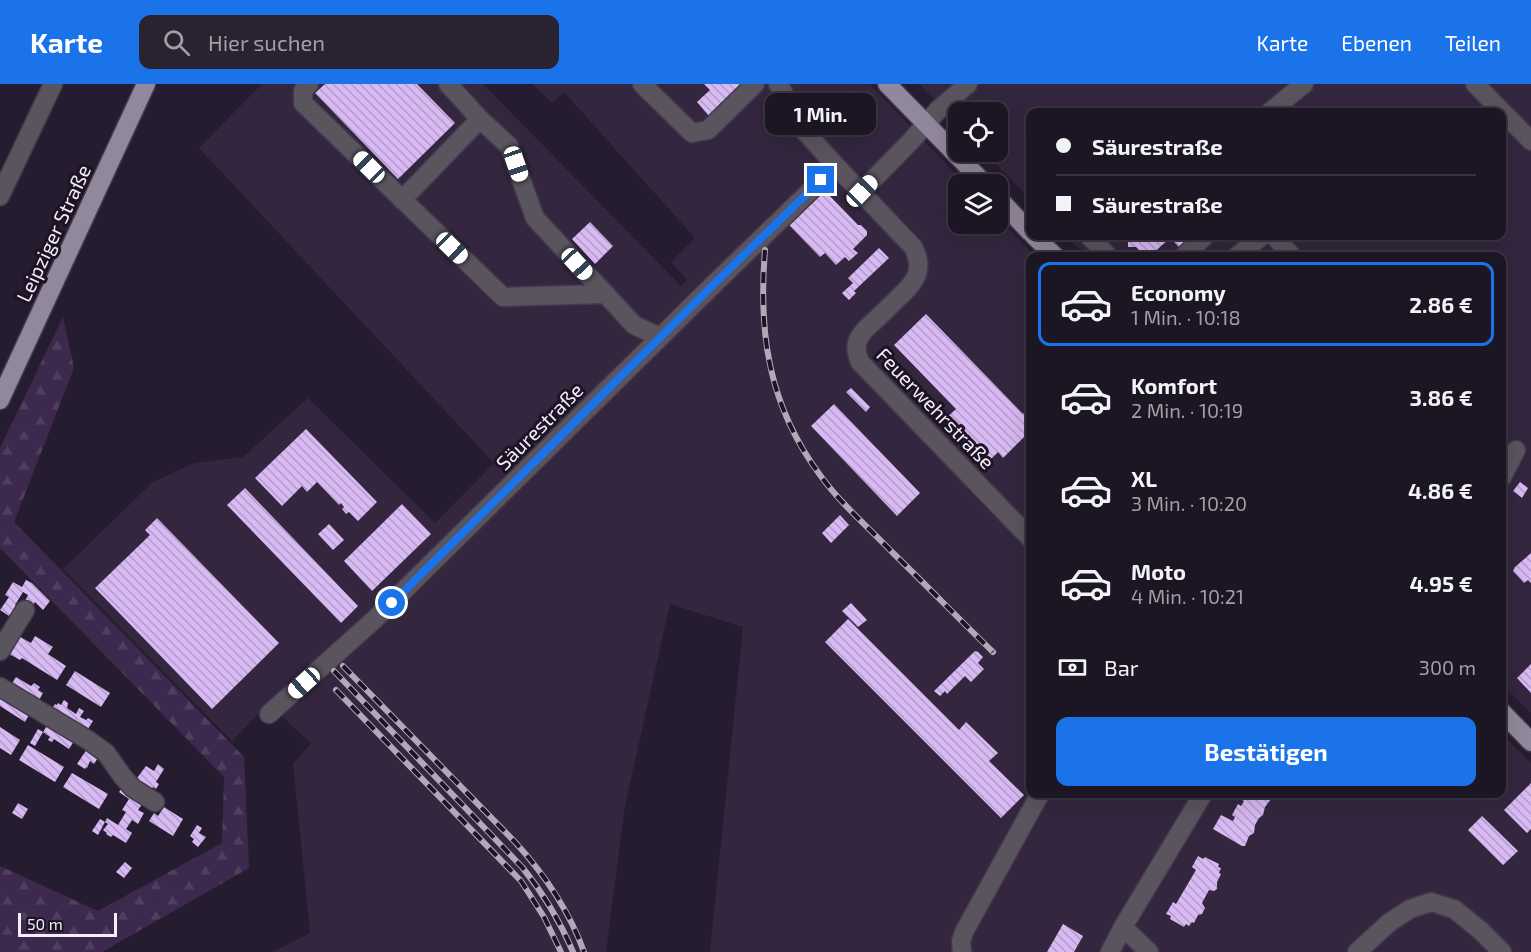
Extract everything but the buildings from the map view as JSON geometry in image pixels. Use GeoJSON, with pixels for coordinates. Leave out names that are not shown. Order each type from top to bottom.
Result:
{"type":"FeatureCollection","features":[{"type":"Feature","properties":{"kind":"main road","name":"Leipziger Straße"},"geometry":{"type":"LineString","coordinates":[[0,400],[146,84]]}},
{"type":"Feature","properties":{"kind":"main road"},"geometry":{"type":"LineString","coordinates":[[887,84],[975,174]]}},
{"type":"Feature","properties":{"kind":"main road"},"geometry":{"type":"LineString","coordinates":[[1008,209],[1026,228]]}},
{"type":"Feature","properties":{"kind":"main road"},"geometry":{"type":"LineString","coordinates":[[1038,240],[1051,252]]}},
{"type":"Feature","properties":{"kind":"main road"},"geometry":{"type":"LineString","coordinates":[[1506,716],[1531,742]]}},
{"type":"Feature","properties":{"kind":"street"},"geometry":{"type":"LineString","coordinates":[[0,194],[53,84]]}},
{"type":"Feature","properties":{"kind":"street"},"geometry":{"type":"LineString","coordinates":[[309,84],[303,91],[303,103],[503,297],[606,294]]}},
{"type":"Feature","properties":{"kind":"street"},"geometry":{"type":"LineString","coordinates":[[448,84],[509,146],[535,218],[634,325],[660,338]]}},
{"type":"Feature","properties":{"kind":"street"},"geometry":{"type":"LineString","coordinates":[[642,84],[692,133],[708,130],[755,84]]}},
{"type":"Feature","properties":{"kind":"street"},"geometry":{"type":"LineString","coordinates":[[778,84],[801,127],[862,191],[939,109],[968,84]]}},
{"type":"Feature","properties":{"kind":"street"},"geometry":{"type":"LineString","coordinates":[[1275,108],[1304,84]]}},
{"type":"Feature","properties":{"kind":"street"},"geometry":{"type":"LineString","coordinates":[[1476,84],[1499,108]]}},
{"type":"Feature","properties":{"kind":"street"},"geometry":{"type":"LineString","coordinates":[[1506,115],[1531,141]]}},
{"type":"Feature","properties":{"kind":"street"},"geometry":{"type":"LineString","coordinates":[[402,200],[480,119]]}},
{"type":"Feature","properties":{"kind":"street","name":"Säurestraße"},"geometry":{"type":"LineString","coordinates":[[269,714],[375,620],[836,166]]}},
{"type":"Feature","properties":{"kind":"street","name":"Feuerwehrstraße"},"geometry":{"type":"LineString","coordinates":[[862,191],[914,247],[919,269],[911,286],[861,333],[856,345],[860,363],[1026,534]]}},
{"type":"Feature","properties":{"kind":"street"},"geometry":{"type":"LineString","coordinates":[[1093,240],[1104,252]]}},
{"type":"Feature","properties":{"kind":"street"},"geometry":{"type":"LineString","coordinates":[[1188,252],[1201,240]]}},
{"type":"Feature","properties":{"kind":"street"},"geometry":{"type":"LineString","coordinates":[[1242,252],[1257,240]]}},
{"type":"Feature","properties":{"kind":"street"},"geometry":{"type":"LineString","coordinates":[[1278,240],[1288,252]]}},
{"type":"Feature","properties":{"kind":"street"},"geometry":{"type":"LineString","coordinates":[[1506,469],[1516,450]]}},
{"type":"Feature","properties":{"kind":"street"},"geometry":{"type":"LineString","coordinates":[[0,651],[25,610]]}},
{"type":"Feature","properties":{"kind":"street"},"geometry":{"type":"LineString","coordinates":[[0,687],[106,753],[133,788],[155,802]]}},
{"type":"Feature","properties":{"kind":"street"},"geometry":{"type":"LineString","coordinates":[[962,952],[961,942],[964,932],[1038,798]]}},
{"type":"Feature","properties":{"kind":"street"},"geometry":{"type":"LineString","coordinates":[[1110,952],[1201,798]]}},
{"type":"Feature","properties":{"kind":"street"},"geometry":{"type":"LineString","coordinates":[[1357,952],[1389,922],[1410,909],[1431,902],[1454,909],[1502,952]]}},
{"type":"Feature","properties":{"kind":"street"},"geometry":{"type":"LineString","coordinates":[[1123,927],[1149,952]]}},
{"type":"Feature","properties":{"kind":"shaded area"},"geometry":{"type":"Polygon","coordinates":[[[262,84],[483,84],[681,286],[687,280],[671,262],[695,238],[564,92],[552,103],[532,84],[870,84],[956,174],[948,174],[948,234],[1008,234],[1008,228],[1031,252],[1026,252],[1026,798],[1506,798],[1506,738],[1531,763],[1531,952],[710,952],[743,627],[670,604],[625,806],[606,952],[273,952],[310,933],[293,764],[311,743],[268,704],[232,741],[63,569],[153,482],[194,463],[243,457],[308,398],[435,523],[494,463],[199,148],[262,84]]]}},
{"type":"Feature","properties":{"kind":"shaded area"},"geometry":{"type":"Polygon","coordinates":[[[919,84],[1531,84],[1531,713],[1506,688],[1506,252],[1082,252],[1070,240],[1506,240],[1506,108],[1026,108],[1026,195],[994,162],[1008,162],[1008,102],[948,102],[948,114],[919,84]]]}},
{"type":"Feature","properties":{"kind":"green space"},"geometry":{"type":"Polygon","coordinates":[[[63,317],[74,368],[14,522],[244,757],[249,868],[102,952],[0,952],[0,866],[98,911],[222,843],[224,777],[0,548],[0,448],[63,317]]]}},
{"type":"Feature","properties":{"kind":"railway"},"geometry":{"type":"LineString","coordinates":[[765,250],[763,311],[771,368],[778,396],[803,449],[820,475],[845,505],[993,652]]}},
{"type":"Feature","properties":{"kind":"railway"},"geometry":{"type":"LineString","coordinates":[[343,666],[526,854],[563,907],[584,952]]}},
{"type":"Feature","properties":{"kind":"railway"},"geometry":{"type":"LineString","coordinates":[[334,671],[522,867],[550,908],[573,952]]}},
{"type":"Feature","properties":{"kind":"railway"},"geometry":{"type":"LineString","coordinates":[[336,690],[521,881],[544,917],[561,952]]}},
{"type":"Feature","properties":{"kind":"route"},"geometry":{"type":"LineString","coordinates":[[392,603],[821,180]]}}]}
